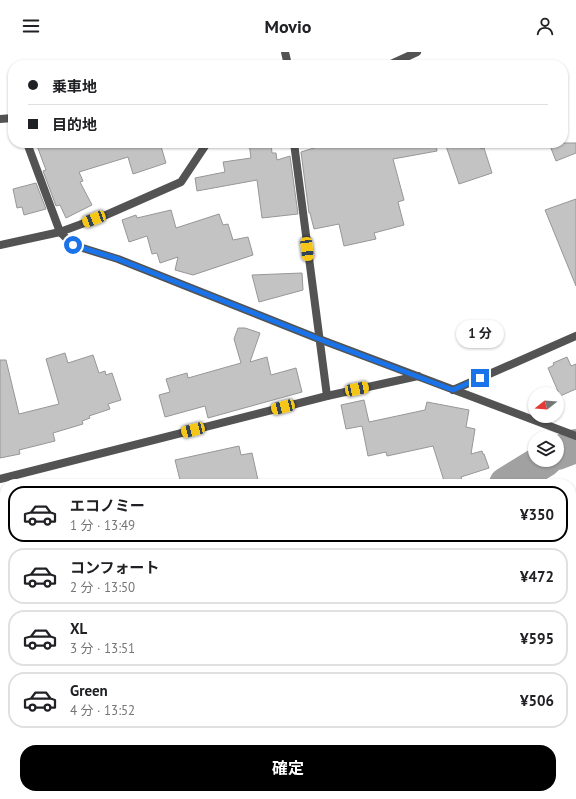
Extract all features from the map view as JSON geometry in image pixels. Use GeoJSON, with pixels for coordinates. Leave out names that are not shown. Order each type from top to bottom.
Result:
{"type":"FeatureCollection","features":[{"type":"Feature","properties":{"kind":"street"},"geometry":{"type":"LineString","coordinates":[[400,60],[418,52]]}},
{"type":"Feature","properties":{"kind":"street"},"geometry":{"type":"LineString","coordinates":[[28,148],[60,232],[73,245],[118,259],[319,339],[573,435]]}},
{"type":"Feature","properties":{"kind":"street"},"geometry":{"type":"LineString","coordinates":[[0,245],[60,232],[106,215],[181,182],[204,148]]}},
{"type":"Feature","properties":{"kind":"street"},"geometry":{"type":"LineString","coordinates":[[295,148],[327,396]]}},
{"type":"Feature","properties":{"kind":"street"},"geometry":{"type":"LineString","coordinates":[[453,390],[576,336]]}},
{"type":"Feature","properties":{"kind":"street"},"geometry":{"type":"LineString","coordinates":[[0,479],[327,396],[418,376]]}},
{"type":"Feature","properties":{"kind":"building"},"geometry":{"type":"Polygon","coordinates":[[[568,143],[576,143],[576,153],[556,161],[551,148],[568,148],[568,143]]]}},
{"type":"Feature","properties":{"kind":"building"},"geometry":{"type":"Polygon","coordinates":[[[38,148],[162,148],[166,163],[133,174],[128,157],[79,172],[83,181],[80,182],[92,205],[66,218],[60,205],[56,206],[43,171],[46,170],[38,148]]]}},
{"type":"Feature","properties":{"kind":"building"},"geometry":{"type":"Polygon","coordinates":[[[250,148],[272,148],[272,153],[276,153],[277,160],[290,156],[298,214],[262,218],[257,180],[197,191],[195,178],[225,172],[223,162],[251,158],[250,148]]]}},
{"type":"Feature","properties":{"kind":"building"},"geometry":{"type":"Polygon","coordinates":[[[314,148],[437,148],[437,151],[393,159],[404,200],[398,202],[404,225],[374,233],[376,239],[344,246],[339,224],[314,229],[309,213],[301,152],[314,148]]]}},
{"type":"Feature","properties":{"kind":"building"},"geometry":{"type":"Polygon","coordinates":[[[447,148],[484,148],[492,173],[459,184],[447,148]]]}},
{"type":"Feature","properties":{"kind":"building"},"geometry":{"type":"Polygon","coordinates":[[[36,183],[46,209],[24,215],[22,207],[17,208],[13,189],[36,183]]]}},
{"type":"Feature","properties":{"kind":"building"},"geometry":{"type":"Polygon","coordinates":[[[576,199],[576,286],[545,210],[576,199]]]}},
{"type":"Feature","properties":{"kind":"building"},"geometry":{"type":"Polygon","coordinates":[[[171,210],[176,228],[219,214],[223,225],[228,224],[233,240],[248,237],[253,255],[193,275],[175,270],[178,257],[160,263],[157,253],[152,254],[147,236],[129,242],[122,220],[136,215],[137,218],[171,210]]]}},
{"type":"Feature","properties":{"kind":"building"},"geometry":{"type":"Polygon","coordinates":[[[302,273],[303,290],[259,302],[252,275],[302,273]]]}},
{"type":"Feature","properties":{"kind":"building"},"geometry":{"type":"Polygon","coordinates":[[[238,328],[245,328],[260,333],[250,362],[267,357],[271,375],[296,368],[302,392],[208,418],[205,406],[165,417],[159,395],[170,392],[166,379],[187,373],[188,378],[241,363],[234,339],[238,328]]]}},
{"type":"Feature","properties":{"kind":"building"},"geometry":{"type":"Polygon","coordinates":[[[65,353],[68,363],[93,355],[99,373],[105,371],[106,375],[112,373],[121,400],[108,404],[110,409],[89,416],[90,418],[82,421],[83,424],[53,433],[55,441],[19,450],[20,454],[0,458],[0,360],[6,360],[19,414],[59,404],[46,359],[65,353]]]}},
{"type":"Feature","properties":{"kind":"building"},"geometry":{"type":"Polygon","coordinates":[[[567,357],[571,366],[576,364],[576,389],[564,394],[564,387],[556,387],[548,368],[554,365],[553,363],[567,357]]]}},
{"type":"Feature","properties":{"kind":"building"},"geometry":{"type":"Polygon","coordinates":[[[364,400],[369,422],[425,410],[427,402],[469,410],[466,427],[475,429],[471,454],[482,451],[489,468],[461,477],[462,479],[443,479],[433,446],[387,456],[386,452],[368,456],[362,426],[346,429],[341,405],[364,400]]]}},
{"type":"Feature","properties":{"kind":"building"},"geometry":{"type":"Polygon","coordinates":[[[239,446],[241,455],[252,453],[258,479],[180,479],[175,460],[239,446]]]}},
{"type":"Feature","properties":{"kind":"waterway"},"geometry":{"type":"LineString","coordinates":[[564,450],[576,446]]}},
{"type":"Feature","properties":{"kind":"waterway"},"geometry":{"type":"LineString","coordinates":[[514,479],[534,467]]}},
{"type":"Feature","properties":{"kind":"route"},"geometry":{"type":"LineString","coordinates":[[73,245],[118,259],[319,339],[453,390],[480,378]]}}]}
